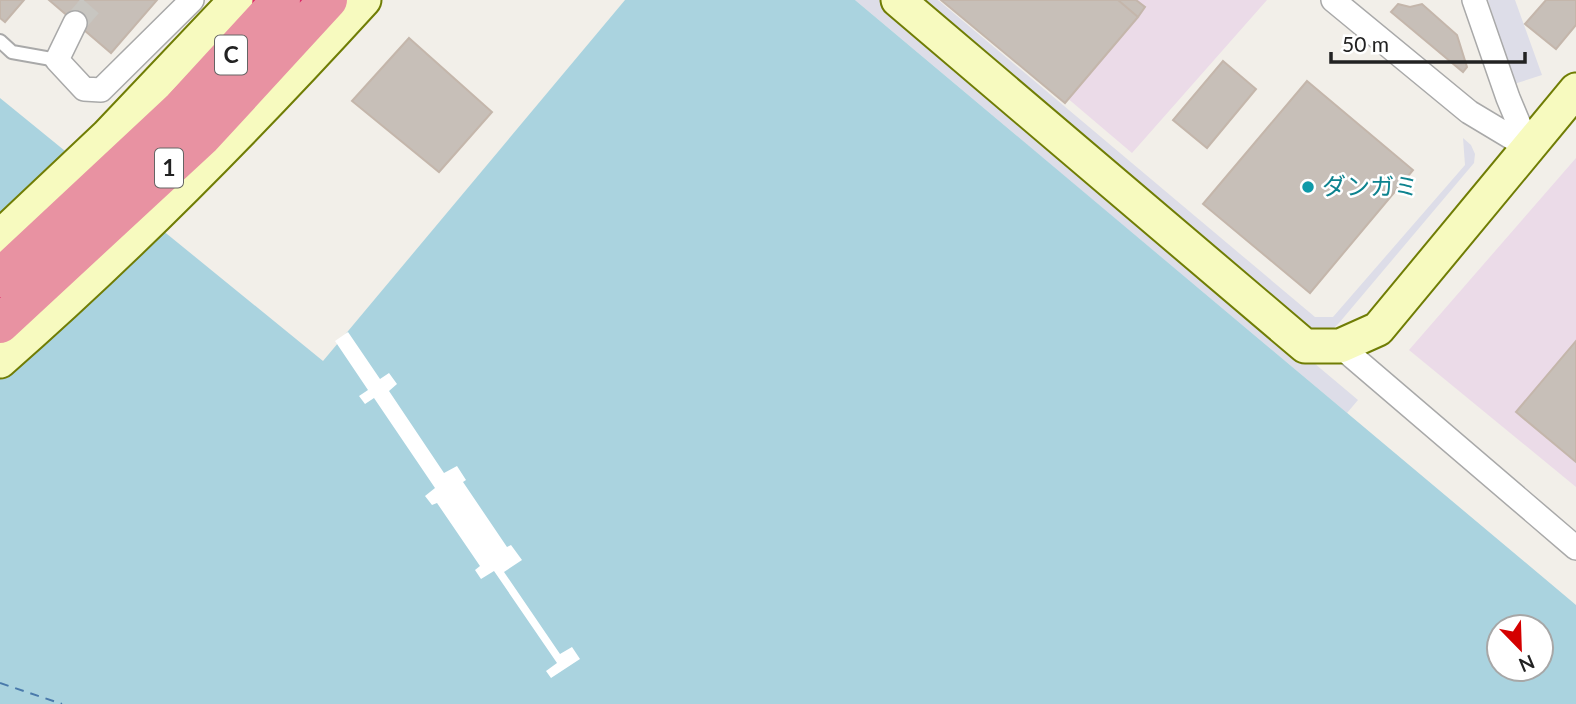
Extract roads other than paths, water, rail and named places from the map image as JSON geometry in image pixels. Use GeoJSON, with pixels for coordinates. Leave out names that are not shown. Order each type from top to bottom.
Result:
{"type":"FeatureCollection","features":[{"type":"Feature","properties":{"kind":"highway","name":"C"},"geometry":{"type":"LineString","coordinates":[[180,110],[281,0]]}},
{"type":"Feature","properties":{"kind":"highway","name":"1"},"geometry":{"type":"LineString","coordinates":[[0,324],[203,136],[328,0]]}},
{"type":"Feature","properties":{"kind":"highway","name":"1"},"geometry":{"type":"LineString","coordinates":[[0,278],[180,110]]}},
{"type":"Feature","properties":{"kind":"street"},"geometry":{"type":"LineString","coordinates":[[75,23],[57,60],[84,89],[101,90],[192,0]]}},
{"type":"Feature","properties":{"kind":"street"},"geometry":{"type":"LineString","coordinates":[[0,361],[78,293],[152,221],[364,0]]}},
{"type":"Feature","properties":{"kind":"street"},"geometry":{"type":"LineString","coordinates":[[898,0],[1305,346],[1340,346],[1378,329],[1576,90]]}},
{"type":"Feature","properties":{"kind":"street"},"geometry":{"type":"LineString","coordinates":[[1334,0],[1469,112],[1529,148]]}},
{"type":"Feature","properties":{"kind":"street"},"geometry":{"type":"LineString","coordinates":[[1474,0],[1508,98],[1529,148]]}},
{"type":"Feature","properties":{"kind":"street"},"geometry":{"type":"LineString","coordinates":[[0,237],[107,136],[234,3]]}},
{"type":"Feature","properties":{"kind":"street"},"geometry":{"type":"LineString","coordinates":[[1340,346],[1576,548]]}},
{"type":"Feature","properties":{"kind":"lane"},"geometry":{"type":"LineString","coordinates":[[0,41],[12,52],[57,60]]}},
{"type":"Feature","properties":{"kind":"water"},"geometry":{"type":"Polygon","coordinates":[[[625,0],[855,0],[1576,605],[1576,704],[0,704],[0,98],[323,361],[625,0]]]}},
{"type":"Feature","properties":{"kind":"tunnel"},"geometry":{"type":"LineString","coordinates":[[75,23],[95,0]]}},
{"type":"Feature","properties":{"kind":"place","name":"ダンガミ"},"geometry":{"type":"Point","coordinates":[1308,187]}}]}
